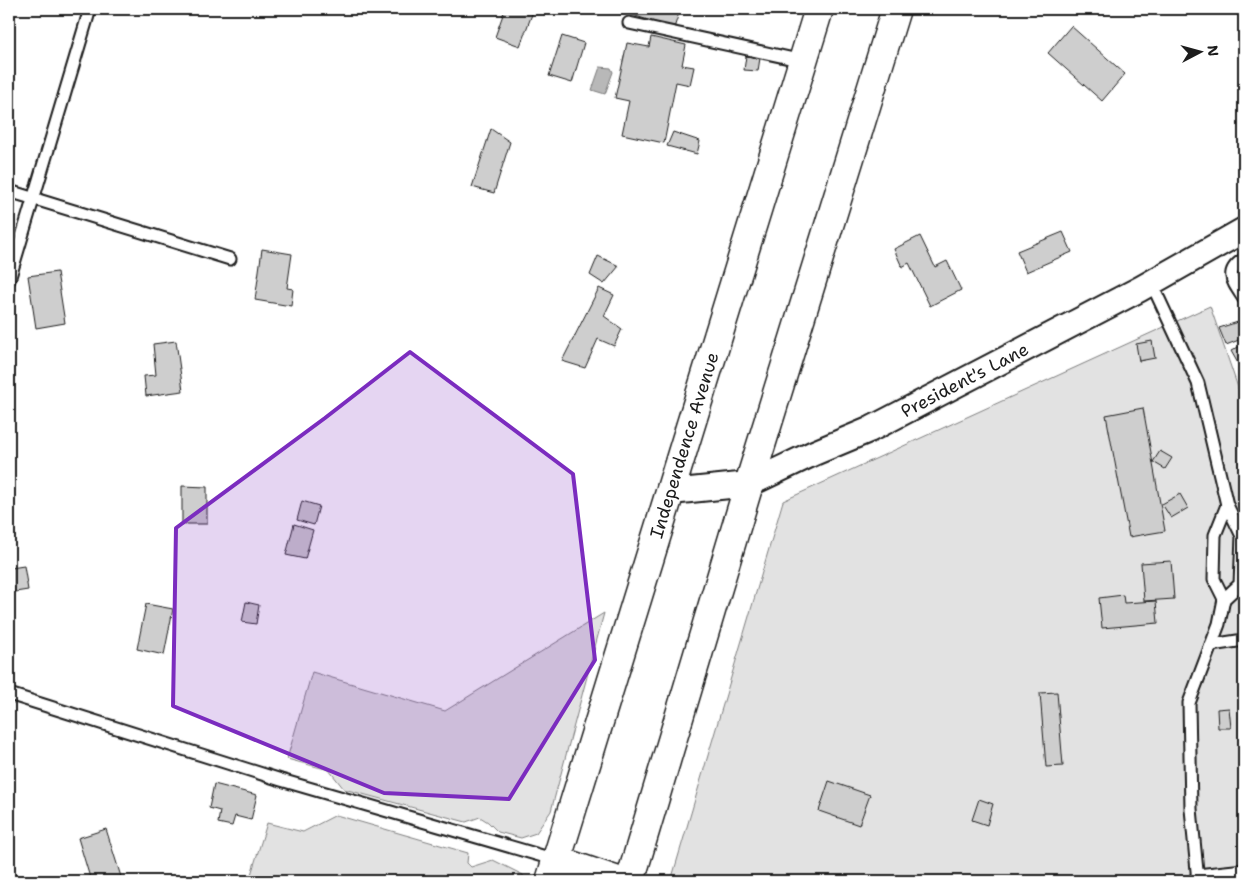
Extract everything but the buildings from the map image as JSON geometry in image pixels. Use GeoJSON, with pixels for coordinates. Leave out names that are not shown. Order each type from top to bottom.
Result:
{"type":"FeatureCollection","features":[{"type":"Feature","properties":{"kind":"main road","name":"Independence Avenue"},"geometry":{"type":"LineString","coordinates":[[553,871],[819,9]]}},
{"type":"Feature","properties":{"kind":"main road"},"geometry":{"type":"LineString","coordinates":[[630,881],[749,484],[896,9]]}},
{"type":"Feature","properties":{"kind":"main road"},"geometry":{"type":"LineString","coordinates":[[553,871],[618,881]]}},
{"type":"Feature","properties":{"kind":"street","name":"President's Lane"},"geometry":{"type":"LineString","coordinates":[[671,492],[749,484],[814,453],[869,430],[1151,282],[1244,230]]}},
{"type":"Feature","properties":{"kind":"lane"},"geometry":{"type":"LineString","coordinates":[[9,280],[90,9]]}},
{"type":"Feature","properties":{"kind":"lane"},"geometry":{"type":"LineString","coordinates":[[629,23],[803,61]]}},
{"type":"Feature","properties":{"kind":"lane"},"geometry":{"type":"LineString","coordinates":[[9,191],[230,259]]}},
{"type":"Feature","properties":{"kind":"lane"},"geometry":{"type":"LineString","coordinates":[[1244,258],[1234,265],[1231,272],[1232,280],[1244,300]]}},
{"type":"Feature","properties":{"kind":"lane"},"geometry":{"type":"LineString","coordinates":[[1151,282],[1198,383],[1226,505],[1242,536],[1242,587],[1224,599]]}},
{"type":"Feature","properties":{"kind":"lane"},"geometry":{"type":"LineString","coordinates":[[1226,505],[1215,534],[1214,579],[1224,599],[1219,624],[1189,703],[1191,809],[1198,878],[1244,870]]}},
{"type":"Feature","properties":{"kind":"lane"},"geometry":{"type":"LineString","coordinates":[[1211,645],[1244,640]]}},
{"type":"Feature","properties":{"kind":"lane"},"geometry":{"type":"LineString","coordinates":[[9,694],[281,780],[553,871]]}},
{"type":"Feature","properties":{"kind":"highlighted area"},"geometry":{"type":"Polygon","coordinates":[[[410,352],[573,474],[595,660],[509,799],[384,793],[173,706],[176,528],[325,418],[410,352]]]}},
{"type":"Feature","properties":{"kind":"shaded area"},"geometry":{"type":"Polygon","coordinates":[[[600,67],[611,68],[613,72],[605,94],[592,90],[600,67]]]}},
{"type":"Feature","properties":{"kind":"shaded area"},"geometry":{"type":"Polygon","coordinates":[[[1210,306],[1244,405],[1244,881],[671,881],[783,501],[1210,306]]]}},
{"type":"Feature","properties":{"kind":"shaded area"},"geometry":{"type":"Polygon","coordinates":[[[604,613],[551,811],[536,833],[521,838],[498,832],[480,817],[466,822],[344,789],[329,770],[287,759],[312,672],[445,711],[604,613]]]}},
{"type":"Feature","properties":{"kind":"shaded area"},"geometry":{"type":"Polygon","coordinates":[[[336,815],[468,853],[467,863],[471,867],[493,860],[523,875],[525,881],[249,881],[267,823],[303,832],[336,815]]]}}]}
